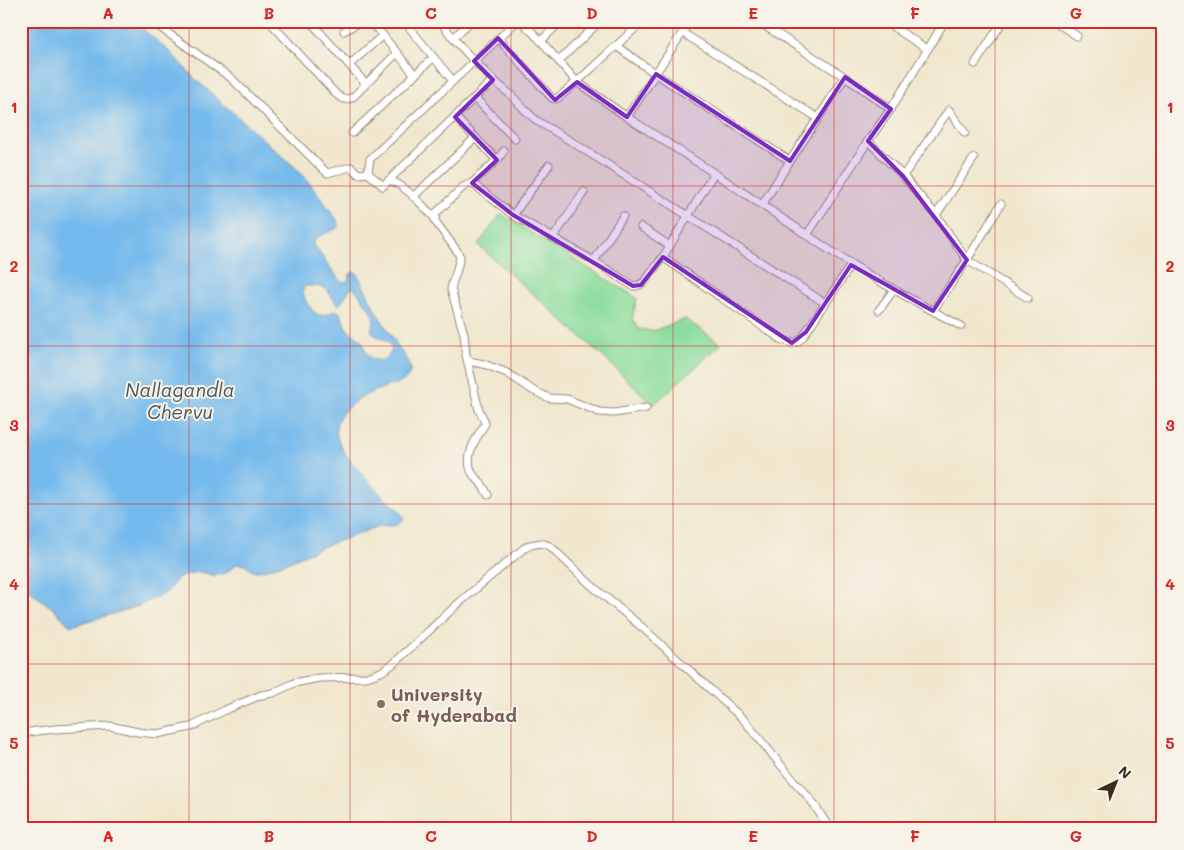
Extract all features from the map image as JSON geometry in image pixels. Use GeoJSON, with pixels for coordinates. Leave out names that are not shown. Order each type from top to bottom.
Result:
{"type":"FeatureCollection","features":[{"type":"Feature","properties":{"kind":"street"},"geometry":{"type":"LineString","coordinates":[[151,21],[231,78],[327,174],[351,167],[358,174],[368,173],[383,186],[493,80]]}},
{"type":"Feature","properties":{"kind":"street"},"geometry":{"type":"LineString","coordinates":[[269,21],[336,94],[345,100],[350,99],[397,53]]}},
{"type":"Feature","properties":{"kind":"street"},"geometry":{"type":"LineString","coordinates":[[310,21],[366,84]]}},
{"type":"Feature","properties":{"kind":"street"},"geometry":{"type":"LineString","coordinates":[[344,31],[361,21]]}},
{"type":"Feature","properties":{"kind":"street"},"geometry":{"type":"LineString","coordinates":[[371,21],[415,75]]}},
{"type":"Feature","properties":{"kind":"street"},"geometry":{"type":"LineString","coordinates":[[404,21],[453,81]]}},
{"type":"Feature","properties":{"kind":"street"},"geometry":{"type":"LineString","coordinates":[[440,21],[452,38],[474,61],[537,121],[825,304]]}},
{"type":"Feature","properties":{"kind":"street"},"geometry":{"type":"LineString","coordinates":[[452,38],[471,21]]}},
{"type":"Feature","properties":{"kind":"street"},"geometry":{"type":"LineString","coordinates":[[368,173],[370,159],[517,21]]}},
{"type":"Feature","properties":{"kind":"street"},"geometry":{"type":"LineString","coordinates":[[521,21],[577,82],[851,265],[893,291],[961,326]]}},
{"type":"Feature","properties":{"kind":"street"},"geometry":{"type":"LineString","coordinates":[[540,41],[560,21]]}},
{"type":"Feature","properties":{"kind":"street"},"geometry":{"type":"LineString","coordinates":[[559,61],[600,21]]}},
{"type":"Feature","properties":{"kind":"street"},"geometry":{"type":"LineString","coordinates":[[498,38],[552,98],[555,99],[577,82],[642,21]]}},
{"type":"Feature","properties":{"kind":"street"},"geometry":{"type":"LineString","coordinates":[[628,117],[690,21]]}},
{"type":"Feature","properties":{"kind":"street"},"geometry":{"type":"LineString","coordinates":[[757,21],[765,24],[891,109]]}},
{"type":"Feature","properties":{"kind":"street"},"geometry":{"type":"LineString","coordinates":[[807,236],[868,141],[891,109],[945,21]]}},
{"type":"Feature","properties":{"kind":"street"},"geometry":{"type":"LineString","coordinates":[[975,64],[1003,21]]}},
{"type":"Feature","properties":{"kind":"street"},"geometry":{"type":"LineString","coordinates":[[1054,21],[1077,36]]}},
{"type":"Feature","properties":{"kind":"street"},"geometry":{"type":"LineString","coordinates":[[886,22],[927,50]]}},
{"type":"Feature","properties":{"kind":"street"},"geometry":{"type":"LineString","coordinates":[[683,32],[818,118]]}},
{"type":"Feature","properties":{"kind":"street"},"geometry":{"type":"LineString","coordinates":[[349,65],[382,35]]}},
{"type":"Feature","properties":{"kind":"street"},"geometry":{"type":"LineString","coordinates":[[616,46],[790,161]]}},
{"type":"Feature","properties":{"kind":"street"},"geometry":{"type":"LineString","coordinates":[[352,133],[433,58]]}},
{"type":"Feature","properties":{"kind":"street"},"geometry":{"type":"LineString","coordinates":[[762,205],[845,77]]}},
{"type":"Feature","properties":{"kind":"street"},"geometry":{"type":"LineString","coordinates":[[475,98],[515,139]]}},
{"type":"Feature","properties":{"kind":"street"},"geometry":{"type":"LineString","coordinates":[[903,176],[949,110],[965,133]]}},
{"type":"Feature","properties":{"kind":"street"},"geometry":{"type":"LineString","coordinates":[[455,117],[497,160]]}},
{"type":"Feature","properties":{"kind":"street"},"geometry":{"type":"LineString","coordinates":[[414,197],[475,138]]}},
{"type":"Feature","properties":{"kind":"street"},"geometry":{"type":"LineString","coordinates":[[868,141],[903,176],[936,215],[967,260],[1028,298]]}},
{"type":"Feature","properties":{"kind":"street"},"geometry":{"type":"LineString","coordinates":[[435,218],[437,212],[463,187],[472,183],[504,151]]}},
{"type":"Feature","properties":{"kind":"street"},"geometry":{"type":"LineString","coordinates":[[936,215],[974,158]]}},
{"type":"Feature","properties":{"kind":"street"},"geometry":{"type":"LineString","coordinates":[[513,215],[548,165]]}},
{"type":"Feature","properties":{"kind":"street"},"geometry":{"type":"LineString","coordinates":[[472,183],[513,215],[562,242],[633,286],[638,286],[645,281],[663,257],[714,173]]}},
{"type":"Feature","properties":{"kind":"street"},"geometry":{"type":"LineString","coordinates":[[389,180],[395,182],[414,197],[435,218],[435,221],[458,251],[460,257],[451,289],[464,334],[466,355],[479,410],[485,424],[470,451],[469,466],[488,496]]}},
{"type":"Feature","properties":{"kind":"street"},"geometry":{"type":"LineString","coordinates":[[553,238],[584,192]]}},
{"type":"Feature","properties":{"kind":"street"},"geometry":{"type":"LineString","coordinates":[[933,312],[1001,204]]}},
{"type":"Feature","properties":{"kind":"street"},"geometry":{"type":"LineString","coordinates":[[594,261],[623,216]]}},
{"type":"Feature","properties":{"kind":"street"},"geometry":{"type":"LineString","coordinates":[[641,227],[670,246]]}},
{"type":"Feature","properties":{"kind":"street"},"geometry":{"type":"LineString","coordinates":[[663,257],[789,343],[797,342],[802,338],[851,265]]}},
{"type":"Feature","properties":{"kind":"street"},"geometry":{"type":"LineString","coordinates":[[879,310],[893,291]]}},
{"type":"Feature","properties":{"kind":"street"},"geometry":{"type":"LineString","coordinates":[[468,361],[484,364],[507,373],[534,391],[549,398],[567,399],[599,412],[614,413],[646,408]]}},
{"type":"Feature","properties":{"kind":"street"},"geometry":{"type":"LineString","coordinates":[[21,733],[110,726],[157,734],[191,726],[225,710],[261,695],[273,693],[294,683],[319,678],[367,677],[381,672],[393,664],[460,602],[523,549],[530,545],[541,544],[550,546],[591,585],[643,628],[743,719],[811,800],[830,829]]}},
{"type":"Feature","properties":{"kind":"highlighted area"},"geometry":{"type":"Polygon","coordinates":[[[498,38],[555,100],[577,82],[627,117],[656,74],[790,161],[845,77],[891,109],[868,141],[903,176],[967,260],[933,311],[851,265],[806,332],[792,343],[663,257],[641,285],[633,286],[513,215],[472,183],[497,160],[455,117],[493,80],[474,61],[498,38]]]}},
{"type":"Feature","properties":{"kind":"green space"},"geometry":{"type":"Polygon","coordinates":[[[501,214],[637,298],[632,319],[639,329],[653,331],[685,319],[721,344],[653,405],[609,362],[478,245],[501,214]]]}},
{"type":"Feature","properties":{"kind":"water","name":"Nallagandla Chervu"},"geometry":{"type":"Polygon","coordinates":[[[21,21],[133,21],[171,53],[196,80],[298,170],[313,187],[338,222],[338,227],[317,237],[313,243],[314,246],[343,282],[349,279],[350,274],[353,272],[357,273],[377,313],[408,362],[411,370],[407,378],[402,382],[371,392],[353,403],[340,416],[336,426],[338,441],[349,459],[386,500],[401,513],[404,519],[398,524],[379,526],[319,548],[280,565],[259,571],[252,571],[243,564],[239,564],[235,565],[228,572],[214,576],[195,572],[178,578],[167,592],[136,607],[74,625],[69,625],[55,610],[21,585],[21,64],[28,44],[25,37],[21,34],[21,21]],[[305,286],[303,288],[305,300],[314,312],[319,315],[327,315],[336,311],[339,312],[347,329],[362,341],[365,351],[370,357],[376,360],[383,360],[389,355],[392,350],[391,346],[371,330],[374,323],[373,314],[355,289],[350,289],[340,304],[338,304],[326,289],[305,286]]]}},
{"type":"Feature","properties":{"kind":"place","name":"University of Hyderabad"},"geometry":{"type":"Point","coordinates":[381,704]}}]}
